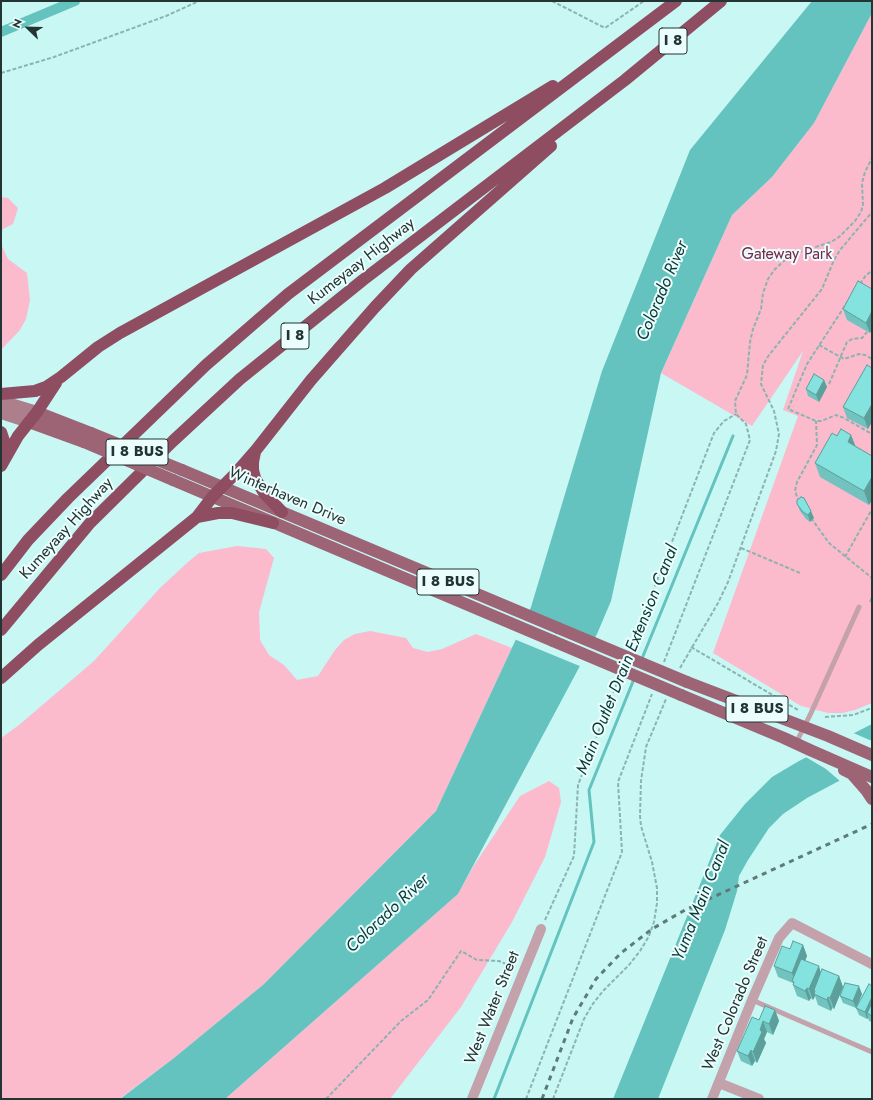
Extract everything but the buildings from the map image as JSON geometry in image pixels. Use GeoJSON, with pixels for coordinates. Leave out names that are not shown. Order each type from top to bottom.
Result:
{"type":"FeatureCollection","features":[{"type":"Feature","properties":{"kind":"highway","name":"Kumeyaay Highway"},"geometry":{"type":"LineString","coordinates":[[1,575],[28,540],[68,498],[206,365],[243,332],[288,294],[676,1]]}},
{"type":"Feature","properties":{"kind":"highway","name":"Kumeyaay Highway"},"geometry":{"type":"LineString","coordinates":[[1,630],[90,523],[172,441],[240,379],[363,280],[625,80],[721,1]]}},
{"type":"Feature","properties":{"kind":"highway"},"geometry":{"type":"LineString","coordinates":[[1,394],[35,391],[46,387],[61,377],[98,347],[132,326],[385,188],[608,52]]}},
{"type":"Feature","properties":{"kind":"highway"},"geometry":{"type":"LineString","coordinates":[[1,678],[38,645],[197,517],[217,491],[235,474],[256,450],[320,369],[411,269],[625,80]]}},
{"type":"Feature","properties":{"kind":"highway"},"geometry":{"type":"LineString","coordinates":[[1,464],[12,445],[61,377]]}},
{"type":"Feature","properties":{"kind":"highway"},"geometry":{"type":"LineString","coordinates":[[1,432],[4,441],[4,448],[1,464]]}},
{"type":"Feature","properties":{"kind":"highway"},"geometry":{"type":"LineString","coordinates":[[256,450],[253,462],[255,478],[264,493],[282,512]]}},
{"type":"Feature","properties":{"kind":"highway"},"geometry":{"type":"LineString","coordinates":[[197,517],[218,513],[232,514],[274,523]]}},
{"type":"Feature","properties":{"kind":"main road","name":"Winterhaven Drive"},"geometry":{"type":"LineString","coordinates":[[1,401],[37,412],[173,480],[217,491],[282,512],[687,682],[803,727]]}},
{"type":"Feature","properties":{"kind":"main road","name":"Winterhaven Drive"},"geometry":{"type":"LineString","coordinates":[[1,413],[29,422],[88,437],[182,470],[274,523],[796,743]]}},
{"type":"Feature","properties":{"kind":"main road","name":"I 8 BUS"},"geometry":{"type":"LineString","coordinates":[[803,727],[872,755]]}},
{"type":"Feature","properties":{"kind":"main road","name":"I 8 BUS"},"geometry":{"type":"LineString","coordinates":[[796,743],[856,773],[872,777]]}},
{"type":"Feature","properties":{"kind":"main road"},"geometry":{"type":"LineString","coordinates":[[856,773],[870,794]]}},
{"type":"Feature","properties":{"kind":"street","name":"West Colorado Street"},"geometry":{"type":"LineString","coordinates":[[712,1099],[779,938],[792,923],[872,964]]}},
{"type":"Feature","properties":{"kind":"street","name":"West Water Street"},"geometry":{"type":"LineString","coordinates":[[472,1099],[541,929]]}},
{"type":"Feature","properties":{"kind":"street"},"geometry":{"type":"LineString","coordinates":[[719,1082],[759,1099]]}},
{"type":"Feature","properties":{"kind":"lane"},"geometry":{"type":"LineString","coordinates":[[796,743],[811,713],[858,607]]}},
{"type":"Feature","properties":{"kind":"lane"},"geometry":{"type":"LineString","coordinates":[[752,1000],[872,1052]]}},
{"type":"Feature","properties":{"kind":"path"},"geometry":{"type":"LineString","coordinates":[[1,73],[54,57],[166,16],[199,1]]}},
{"type":"Feature","properties":{"kind":"path"},"geometry":{"type":"LineString","coordinates":[[552,1],[605,28],[644,1]]}},
{"type":"Feature","properties":{"kind":"path"},"geometry":{"type":"LineString","coordinates":[[664,663],[750,440],[746,424],[736,414],[735,401],[747,375],[750,342],[761,309],[763,293],[768,279],[775,269],[784,261],[800,252],[831,242],[843,234],[855,221],[861,212],[862,183],[872,158]]}},
{"type":"Feature","properties":{"kind":"path"},"geometry":{"type":"LineString","coordinates":[[677,674],[728,582],[776,451],[779,434],[774,411],[761,384],[763,365],[769,355],[822,289],[834,260],[840,250],[872,212]]}},
{"type":"Feature","properties":{"kind":"path"},"geometry":{"type":"LineString","coordinates":[[858,286],[866,275],[872,271]]}},
{"type":"Feature","properties":{"kind":"path"},"geometry":{"type":"LineString","coordinates":[[851,297],[807,364],[788,409],[816,421],[821,421],[836,415],[872,434]]}},
{"type":"Feature","properties":{"kind":"path"},"geometry":{"type":"LineString","coordinates":[[829,384],[844,346],[849,340],[862,338],[867,332]]}},
{"type":"Feature","properties":{"kind":"path"},"geometry":{"type":"LineString","coordinates":[[819,345],[840,357],[847,359],[858,354],[865,355],[872,359]]}},
{"type":"Feature","properties":{"kind":"path"},"geometry":{"type":"LineString","coordinates":[[802,507],[798,501],[796,491],[797,482],[817,445],[816,421]]}},
{"type":"Feature","properties":{"kind":"path"},"geometry":{"type":"LineString","coordinates":[[845,557],[872,509]]}},
{"type":"Feature","properties":{"kind":"path"},"geometry":{"type":"LineString","coordinates":[[807,513],[829,543],[872,578]]}},
{"type":"Feature","properties":{"kind":"path"},"geometry":{"type":"LineString","coordinates":[[740,548],[800,573]]}},
{"type":"Feature","properties":{"kind":"path"},"geometry":{"type":"LineString","coordinates":[[870,602],[872,597]]}},
{"type":"Feature","properties":{"kind":"path"},"geometry":{"type":"LineString","coordinates":[[691,647],[798,710]]}},
{"type":"Feature","properties":{"kind":"path"},"geometry":{"type":"LineString","coordinates":[[526,1099],[622,852],[618,782],[652,693]]}},
{"type":"Feature","properties":{"kind":"path"},"geometry":{"type":"LineString","coordinates":[[553,1099],[584,1019],[592,1005],[603,991],[629,965],[640,951],[649,936],[654,922],[657,903],[657,888],[652,862],[641,826],[641,781],[646,747],[667,695]]}},
{"type":"Feature","properties":{"kind":"path"},"geometry":{"type":"LineString","coordinates":[[825,717],[853,715],[872,708]]}},
{"type":"Feature","properties":{"kind":"path"},"geometry":{"type":"LineString","coordinates":[[326,1099],[401,1021],[428,1000],[462,951],[477,960],[499,961],[524,972]]}},
{"type":"Feature","properties":{"kind":"green space","name":"Gateway Park"},"geometry":{"type":"Polygon","coordinates":[[[872,13],[872,703],[855,710],[842,713],[828,713],[801,706],[713,653],[798,416],[783,410],[803,351],[752,426],[661,373],[732,215],[772,177],[814,123],[872,13]]]}},
{"type":"Feature","properties":{"kind":"green space"},"geometry":{"type":"Polygon","coordinates":[[[1,197],[8,198],[18,208],[13,224],[3,229],[1,234],[1,197]]]}},
{"type":"Feature","properties":{"kind":"green space"},"geometry":{"type":"Polygon","coordinates":[[[1,244],[8,259],[27,273],[30,300],[26,319],[20,330],[1,350],[1,244]]]}},
{"type":"Feature","properties":{"kind":"green space"},"geometry":{"type":"Polygon","coordinates":[[[237,546],[266,549],[274,558],[259,612],[260,640],[269,655],[284,665],[297,680],[318,676],[335,650],[344,640],[355,634],[370,631],[406,638],[413,648],[428,652],[442,649],[476,634],[512,648],[436,811],[264,984],[174,1058],[119,1099],[1,1099],[1,738],[19,725],[94,661],[160,588],[199,553],[237,546]]]}},
{"type":"Feature","properties":{"kind":"green space"},"geometry":{"type":"Polygon","coordinates":[[[549,781],[559,788],[561,802],[545,857],[512,922],[461,1007],[390,1099],[225,1099],[458,894],[473,867],[520,796],[549,781]]]}},
{"type":"Feature","properties":{"kind":"water","name":"Colorado River"},"geometry":{"type":"Polygon","coordinates":[[[812,1],[872,1],[872,13],[814,123],[772,177],[732,215],[661,373],[611,601],[597,634],[458,894],[225,1099],[120,1099],[174,1058],[264,984],[436,811],[531,607],[602,371],[690,150],[812,1]]]}},
{"type":"Feature","properties":{"kind":"water"},"geometry":{"type":"Polygon","coordinates":[[[872,724],[872,766],[852,774],[807,798],[783,814],[769,828],[748,860],[739,876],[737,891],[725,930],[658,1099],[613,1099],[720,835],[745,804],[772,777],[799,761],[872,724]]]}},
{"type":"Feature","properties":{"kind":"pier"},"geometry":{"type":"Polygon","coordinates":[[[528,610],[597,639],[582,667],[514,639],[528,610]]]}},
{"type":"Feature","properties":{"kind":"pier"},"geometry":{"type":"Polygon","coordinates":[[[851,732],[872,741],[872,768],[841,782],[826,769],[804,756],[851,732]]]}},
{"type":"Feature","properties":{"kind":"waterway","name":"Yuma Main Canal"},"geometry":{"type":"LineString","coordinates":[[1,32],[75,1]]}},
{"type":"Feature","properties":{"kind":"waterway","name":"Main Outlet Drain Extension Canal"},"geometry":{"type":"LineString","coordinates":[[641,661],[733,436]]}},
{"type":"Feature","properties":{"kind":"waterway","name":"Main Outlet Drain Extension Canal"},"geometry":{"type":"LineString","coordinates":[[494,1099],[594,842],[589,790],[634,679]]}},
{"type":"Feature","properties":{"kind":"railway"},"geometry":{"type":"LineString","coordinates":[[542,1099],[573,1018],[596,979],[621,953],[652,929],[685,910],[872,824]]}}]}
